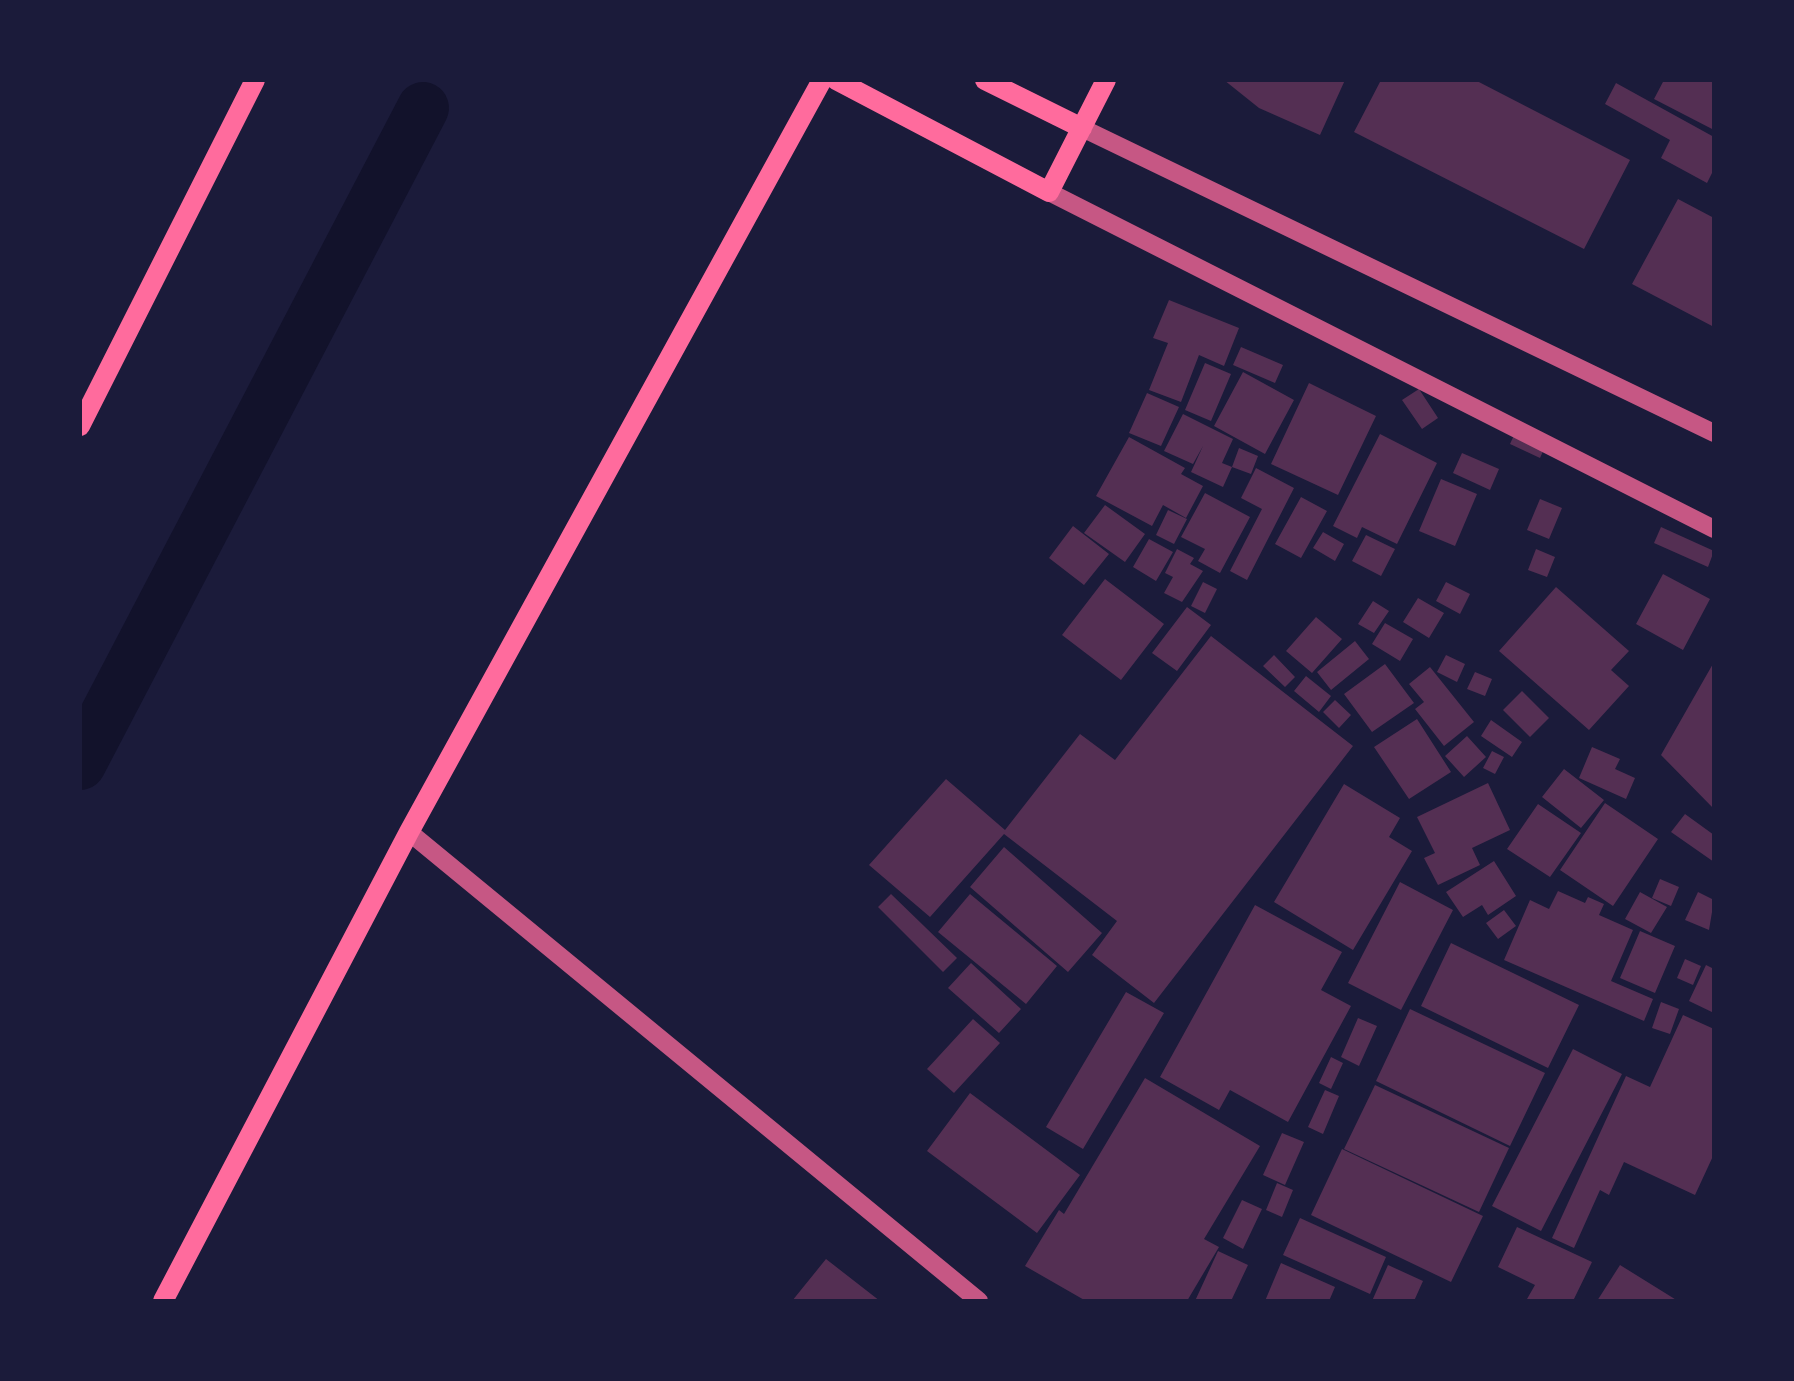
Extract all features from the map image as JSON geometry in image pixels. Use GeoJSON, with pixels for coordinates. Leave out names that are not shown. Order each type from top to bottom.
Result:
{"type":"FeatureCollection","features":[{"type":"Feature","properties":{"kind":"main road"},"geometry":{"type":"LineString","coordinates":[[80,426],[255,80]]}},
{"type":"Feature","properties":{"kind":"main road"},"geometry":{"type":"LineString","coordinates":[[163,1301],[409,832],[822,80]]}},
{"type":"Feature","properties":{"kind":"main road"},"geometry":{"type":"LineString","coordinates":[[836,80],[1050,192],[1106,80]]}},
{"type":"Feature","properties":{"kind":"main road"},"geometry":{"type":"LineString","coordinates":[[985,80],[1082,128]]}},
{"type":"Feature","properties":{"kind":"street"},"geometry":{"type":"LineString","coordinates":[[1082,128],[1714,433]]}},
{"type":"Feature","properties":{"kind":"street"},"geometry":{"type":"LineString","coordinates":[[1050,192],[1714,529]]}},
{"type":"Feature","properties":{"kind":"street"},"geometry":{"type":"LineString","coordinates":[[409,832],[978,1301]]}},
{"type":"Feature","properties":{"kind":"building"},"geometry":{"type":"Polygon","coordinates":[[[1224,80],[1345,80],[1320,135],[1259,108],[1224,80]]]}},
{"type":"Feature","properties":{"kind":"building"},"geometry":{"type":"Polygon","coordinates":[[[1381,80],[1475,80],[1630,160],[1584,249],[1354,132],[1381,80]]]}},
{"type":"Feature","properties":{"kind":"building"},"geometry":{"type":"Polygon","coordinates":[[[1664,80],[1714,80],[1714,130],[1654,99],[1664,80]]]}},
{"type":"Feature","properties":{"kind":"building"},"geometry":{"type":"Polygon","coordinates":[[[1616,83],[1714,137],[1714,169],[1707,183],[1661,158],[1670,140],[1605,104],[1616,83]]]}},
{"type":"Feature","properties":{"kind":"building"},"geometry":{"type":"Polygon","coordinates":[[[1678,199],[1714,218],[1714,327],[1632,284],[1678,199]]]}},
{"type":"Feature","properties":{"kind":"building"},"geometry":{"type":"Polygon","coordinates":[[[1169,300],[1239,328],[1224,366],[1199,355],[1181,402],[1149,390],[1168,343],[1153,338],[1169,300]]]}},
{"type":"Feature","properties":{"kind":"building"},"geometry":{"type":"Polygon","coordinates":[[[1241,347],[1283,365],[1275,383],[1233,365],[1241,347]]]}},
{"type":"Feature","properties":{"kind":"building"},"geometry":{"type":"Polygon","coordinates":[[[1205,363],[1231,374],[1211,421],[1185,410],[1205,363]]]}},
{"type":"Feature","properties":{"kind":"building"},"geometry":{"type":"Polygon","coordinates":[[[1243,372],[1294,400],[1265,454],[1214,426],[1243,372]]]}},
{"type":"Feature","properties":{"kind":"building"},"geometry":{"type":"Polygon","coordinates":[[[1309,383],[1376,416],[1338,495],[1271,464],[1309,383]]]}},
{"type":"Feature","properties":{"kind":"building"},"geometry":{"type":"Polygon","coordinates":[[[1419,389],[1438,418],[1422,429],[1402,400],[1419,389]]]}},
{"type":"Feature","properties":{"kind":"building"},"geometry":{"type":"Polygon","coordinates":[[[1147,393],[1179,407],[1161,446],[1129,433],[1147,393]]]}},
{"type":"Feature","properties":{"kind":"building"},"geometry":{"type":"Polygon","coordinates":[[[1183,414],[1233,439],[1222,463],[1232,467],[1223,487],[1191,472],[1203,446],[1193,464],[1164,451],[1183,414]]]}},
{"type":"Feature","properties":{"kind":"building"},"geometry":{"type":"Polygon","coordinates":[[[1515,433],[1545,447],[1540,458],[1510,444],[1515,433]]]}},
{"type":"Feature","properties":{"kind":"building"},"geometry":{"type":"Polygon","coordinates":[[[1380,434],[1437,463],[1397,544],[1362,527],[1357,538],[1333,526],[1380,434]]]}},
{"type":"Feature","properties":{"kind":"building"},"geometry":{"type":"Polygon","coordinates":[[[1129,437],[1185,468],[1181,474],[1203,486],[1186,518],[1163,505],[1152,526],[1096,496],[1129,437]]]}},
{"type":"Feature","properties":{"kind":"building"},"geometry":{"type":"Polygon","coordinates":[[[1239,448],[1258,456],[1251,474],[1232,467],[1239,448]]]}},
{"type":"Feature","properties":{"kind":"building"},"geometry":{"type":"Polygon","coordinates":[[[1462,453],[1499,469],[1490,490],[1453,473],[1462,453]]]}},
{"type":"Feature","properties":{"kind":"building"},"geometry":{"type":"Polygon","coordinates":[[[1256,468],[1294,488],[1247,580],[1230,571],[1262,509],[1241,498],[1256,468]]]}},
{"type":"Feature","properties":{"kind":"building"},"geometry":{"type":"Polygon","coordinates":[[[1441,479],[1477,494],[1455,546],[1419,531],[1441,479]]]}},
{"type":"Feature","properties":{"kind":"building"},"geometry":{"type":"Polygon","coordinates":[[[1205,493],[1250,517],[1220,573],[1198,561],[1205,549],[1181,537],[1205,493]]]}},
{"type":"Feature","properties":{"kind":"building"},"geometry":{"type":"Polygon","coordinates":[[[1301,497],[1327,511],[1301,558],[1275,544],[1301,497]]]}},
{"type":"Feature","properties":{"kind":"building"},"geometry":{"type":"Polygon","coordinates":[[[1540,499],[1562,508],[1549,539],[1527,530],[1540,499]]]}},
{"type":"Feature","properties":{"kind":"building"},"geometry":{"type":"Polygon","coordinates":[[[1105,505],[1145,534],[1125,562],[1084,533],[1105,505]]]}},
{"type":"Feature","properties":{"kind":"building"},"geometry":{"type":"Polygon","coordinates":[[[1168,510],[1187,519],[1174,544],[1156,535],[1168,510]]]}},
{"type":"Feature","properties":{"kind":"building"},"geometry":{"type":"Polygon","coordinates":[[[1073,526],[1109,554],[1084,585],[1049,558],[1073,526]]]}},
{"type":"Feature","properties":{"kind":"building"},"geometry":{"type":"Polygon","coordinates":[[[1661,527],[1714,551],[1708,567],[1654,543],[1661,527]]]}},
{"type":"Feature","properties":{"kind":"building"},"geometry":{"type":"Polygon","coordinates":[[[1323,532],[1344,544],[1335,561],[1313,548],[1323,532]]]}},
{"type":"Feature","properties":{"kind":"building"},"geometry":{"type":"Polygon","coordinates":[[[1366,535],[1395,549],[1381,576],[1352,561],[1366,535]]]}},
{"type":"Feature","properties":{"kind":"building"},"geometry":{"type":"Polygon","coordinates":[[[1149,539],[1173,552],[1156,581],[1133,567],[1149,539]]]}},
{"type":"Feature","properties":{"kind":"building"},"geometry":{"type":"Polygon","coordinates":[[[1177,549],[1194,558],[1190,564],[1203,571],[1182,602],[1164,593],[1173,577],[1165,573],[1177,549]]]}},
{"type":"Feature","properties":{"kind":"building"},"geometry":{"type":"Polygon","coordinates":[[[1536,549],[1555,557],[1547,577],[1528,570],[1536,549]]]}},
{"type":"Feature","properties":{"kind":"building"},"geometry":{"type":"Polygon","coordinates":[[[1663,574],[1710,599],[1683,650],[1636,624],[1663,574]]]}},
{"type":"Feature","properties":{"kind":"building"},"geometry":{"type":"Polygon","coordinates":[[[1105,579],[1164,624],[1121,680],[1062,635],[1105,579]]]}},
{"type":"Feature","properties":{"kind":"building"},"geometry":{"type":"Polygon","coordinates":[[[1203,582],[1217,589],[1205,613],[1191,606],[1203,582]]]}},
{"type":"Feature","properties":{"kind":"building"},"geometry":{"type":"Polygon","coordinates":[[[1446,582],[1470,594],[1460,614],[1436,601],[1446,582]]]}},
{"type":"Feature","properties":{"kind":"building"},"geometry":{"type":"Polygon","coordinates":[[[1556,587],[1629,651],[1611,670],[1629,686],[1589,730],[1499,651],[1556,587]]]}},
{"type":"Feature","properties":{"kind":"building"},"geometry":{"type":"Polygon","coordinates":[[[1418,598],[1444,613],[1429,638],[1403,622],[1418,598]]]}},
{"type":"Feature","properties":{"kind":"building"},"geometry":{"type":"Polygon","coordinates":[[[1373,601],[1389,611],[1374,633],[1358,624],[1373,601]]]}},
{"type":"Feature","properties":{"kind":"building"},"geometry":{"type":"Polygon","coordinates":[[[1187,607],[1211,625],[1177,671],[1152,653],[1187,607]]]}},
{"type":"Feature","properties":{"kind":"building"},"geometry":{"type":"Polygon","coordinates":[[[1316,617],[1342,639],[1312,673],[1286,651],[1316,617]]]}},
{"type":"Feature","properties":{"kind":"building"},"geometry":{"type":"Polygon","coordinates":[[[1385,623],[1413,639],[1400,661],[1372,644],[1385,623]]]}},
{"type":"Feature","properties":{"kind":"building"},"geometry":{"type":"Polygon","coordinates":[[[1211,636],[1353,746],[1154,1003],[1092,955],[1117,921],[1004,834],[930,917],[869,865],[946,779],[1005,830],[1080,734],[1115,760],[1211,636]]]}},
{"type":"Feature","properties":{"kind":"building"},"geometry":{"type":"Polygon","coordinates":[[[1355,641],[1369,659],[1331,690],[1317,672],[1355,641]]]}},
{"type":"Feature","properties":{"kind":"building"},"geometry":{"type":"Polygon","coordinates":[[[1274,655],[1295,677],[1285,687],[1263,666],[1274,655]]]}},
{"type":"Feature","properties":{"kind":"building"},"geometry":{"type":"Polygon","coordinates":[[[1446,655],[1465,664],[1457,682],[1437,672],[1446,655]]]}},
{"type":"Feature","properties":{"kind":"building"},"geometry":{"type":"Polygon","coordinates":[[[1714,662],[1714,809],[1661,755],[1714,662]]]}},
{"type":"Feature","properties":{"kind":"building"},"geometry":{"type":"Polygon","coordinates":[[[1385,664],[1414,703],[1372,732],[1344,694],[1385,664]]]}},
{"type":"Feature","properties":{"kind":"building"},"geometry":{"type":"Polygon","coordinates":[[[1430,667],[1474,722],[1444,746],[1415,709],[1424,702],[1409,684],[1430,667]]]}},
{"type":"Feature","properties":{"kind":"building"},"geometry":{"type":"Polygon","coordinates":[[[1475,672],[1492,679],[1485,696],[1467,689],[1475,672]]]}},
{"type":"Feature","properties":{"kind":"building"},"geometry":{"type":"Polygon","coordinates":[[[1306,676],[1331,696],[1319,712],[1294,691],[1306,676]]]}},
{"type":"Feature","properties":{"kind":"building"},"geometry":{"type":"Polygon","coordinates":[[[1522,691],[1549,718],[1530,737],[1503,710],[1522,691]]]}},
{"type":"Feature","properties":{"kind":"building"},"geometry":{"type":"Polygon","coordinates":[[[1335,700],[1351,715],[1339,728],[1323,712],[1335,700]]]}},
{"type":"Feature","properties":{"kind":"building"},"geometry":{"type":"Polygon","coordinates":[[[1417,719],[1451,772],[1409,799],[1374,747],[1417,719]]]}},
{"type":"Feature","properties":{"kind":"building"},"geometry":{"type":"Polygon","coordinates":[[[1491,720],[1522,742],[1512,757],[1481,736],[1491,720]]]}},
{"type":"Feature","properties":{"kind":"building"},"geometry":{"type":"Polygon","coordinates":[[[1467,736],[1486,757],[1464,777],[1445,756],[1467,736]]]}},
{"type":"Feature","properties":{"kind":"building"},"geometry":{"type":"Polygon","coordinates":[[[1592,747],[1620,759],[1615,769],[1635,778],[1626,799],[1579,778],[1592,747]]]}},
{"type":"Feature","properties":{"kind":"building"},"geometry":{"type":"Polygon","coordinates":[[[1492,751],[1504,757],[1495,774],[1483,768],[1492,751]]]}},
{"type":"Feature","properties":{"kind":"building"},"geometry":{"type":"Polygon","coordinates":[[[1564,769],[1604,800],[1581,828],[1542,797],[1564,769]]]}},
{"type":"Feature","properties":{"kind":"building"},"geometry":{"type":"Polygon","coordinates":[[[1488,783],[1510,830],[1472,848],[1480,865],[1438,885],[1424,858],[1435,853],[1417,817],[1488,783]]]}},
{"type":"Feature","properties":{"kind":"building"},"geometry":{"type":"Polygon","coordinates":[[[1344,784],[1400,818],[1389,837],[1412,851],[1353,950],[1274,902],[1344,784]]]}},
{"type":"Feature","properties":{"kind":"building"},"geometry":{"type":"Polygon","coordinates":[[[1605,803],[1658,839],[1613,906],[1560,870],[1605,803]]]}},
{"type":"Feature","properties":{"kind":"building"},"geometry":{"type":"Polygon","coordinates":[[[1538,804],[1581,833],[1550,877],[1507,849],[1538,804]]]}},
{"type":"Feature","properties":{"kind":"building"},"geometry":{"type":"Polygon","coordinates":[[[1685,814],[1714,835],[1714,862],[1671,832],[1685,814]]]}},
{"type":"Feature","properties":{"kind":"building"},"geometry":{"type":"Polygon","coordinates":[[[1004,847],[1102,933],[1068,972],[970,887],[1004,847]]]}},
{"type":"Feature","properties":{"kind":"building"},"geometry":{"type":"Polygon","coordinates":[[[1494,861],[1516,896],[1488,915],[1482,905],[1463,917],[1446,892],[1494,861]]]}},
{"type":"Feature","properties":{"kind":"building"},"geometry":{"type":"Polygon","coordinates":[[[1660,879],[1679,887],[1671,906],[1652,898],[1660,879]]]}},
{"type":"Feature","properties":{"kind":"building"},"geometry":{"type":"Polygon","coordinates":[[[1400,882],[1453,910],[1401,1010],[1348,983],[1400,882]]]}},
{"type":"Feature","properties":{"kind":"building"},"geometry":{"type":"Polygon","coordinates":[[[1558,891],[1585,903],[1588,897],[1604,904],[1599,915],[1633,930],[1611,981],[1653,999],[1644,1021],[1504,960],[1530,900],[1549,909],[1558,891]]]}},
{"type":"Feature","properties":{"kind":"building"},"geometry":{"type":"Polygon","coordinates":[[[1640,892],[1667,907],[1651,933],[1625,919],[1640,892]]]}},
{"type":"Feature","properties":{"kind":"building"},"geometry":{"type":"Polygon","coordinates":[[[1698,892],[1714,900],[1709,930],[1685,920],[1698,892]]]}},
{"type":"Feature","properties":{"kind":"building"},"geometry":{"type":"Polygon","coordinates":[[[891,894],[957,958],[943,972],[878,907],[891,894]]]}},
{"type":"Feature","properties":{"kind":"building"},"geometry":{"type":"Polygon","coordinates":[[[970,894],[1057,966],[1026,1004],[938,932],[970,894]]]}},
{"type":"Feature","properties":{"kind":"building"},"geometry":{"type":"Polygon","coordinates":[[[1255,905],[1342,952],[1321,990],[1351,1006],[1288,1122],[1230,1090],[1219,1110],[1160,1077],[1255,905]]]}},
{"type":"Feature","properties":{"kind":"building"},"geometry":{"type":"Polygon","coordinates":[[[1504,910],[1516,926],[1498,939],[1486,923],[1504,910]]]}},
{"type":"Feature","properties":{"kind":"building"},"geometry":{"type":"Polygon","coordinates":[[[1640,931],[1675,946],[1655,993],[1620,978],[1640,931]]]}},
{"type":"Feature","properties":{"kind":"building"},"geometry":{"type":"Polygon","coordinates":[[[1451,943],[1579,1005],[1548,1068],[1421,1006],[1451,943]]]}},
{"type":"Feature","properties":{"kind":"building"},"geometry":{"type":"Polygon","coordinates":[[[1685,959],[1701,966],[1693,985],[1677,978],[1685,959]]]}},
{"type":"Feature","properties":{"kind":"building"},"geometry":{"type":"Polygon","coordinates":[[[971,963],[1021,1009],[999,1033],[948,988],[971,963]]]}},
{"type":"Feature","properties":{"kind":"building"},"geometry":{"type":"Polygon","coordinates":[[[1706,965],[1714,969],[1714,1013],[1689,1001],[1706,965]]]}},
{"type":"Feature","properties":{"kind":"building"},"geometry":{"type":"Polygon","coordinates":[[[1126,992],[1164,1013],[1083,1149],[1046,1127],[1126,992]]]}},
{"type":"Feature","properties":{"kind":"building"},"geometry":{"type":"Polygon","coordinates":[[[1661,1002],[1679,1009],[1670,1034],[1652,1028],[1661,1002]]]}},
{"type":"Feature","properties":{"kind":"building"},"geometry":{"type":"Polygon","coordinates":[[[1410,1009],[1545,1073],[1510,1146],[1376,1081],[1410,1009]]]}},
{"type":"Feature","properties":{"kind":"building"},"geometry":{"type":"Polygon","coordinates":[[[1683,1015],[1714,1029],[1714,1154],[1695,1195],[1624,1162],[1609,1195],[1600,1190],[1574,1248],[1552,1238],[1626,1076],[1650,1087],[1683,1015]]]}},
{"type":"Feature","properties":{"kind":"building"},"geometry":{"type":"Polygon","coordinates":[[[1358,1018],[1377,1026],[1359,1066],[1341,1057],[1358,1018]]]}},
{"type":"Feature","properties":{"kind":"building"},"geometry":{"type":"Polygon","coordinates":[[[973,1019],[1000,1043],[954,1093],[927,1069],[973,1019]]]}},
{"type":"Feature","properties":{"kind":"building"},"geometry":{"type":"Polygon","coordinates":[[[1573,1049],[1622,1074],[1541,1231],[1492,1206],[1573,1049]]]}},
{"type":"Feature","properties":{"kind":"building"},"geometry":{"type":"Polygon","coordinates":[[[1331,1057],[1343,1063],[1331,1089],[1319,1083],[1331,1057]]]}},
{"type":"Feature","properties":{"kind":"building"},"geometry":{"type":"Polygon","coordinates":[[[1145,1078],[1260,1146],[1204,1239],[1219,1247],[1187,1301],[1086,1301],[1025,1266],[1059,1210],[1064,1214],[1145,1078]]]}},
{"type":"Feature","properties":{"kind":"building"},"geometry":{"type":"Polygon","coordinates":[[[1375,1085],[1509,1148],[1479,1212],[1344,1149],[1375,1085]]]}},
{"type":"Feature","properties":{"kind":"building"},"geometry":{"type":"Polygon","coordinates":[[[1325,1090],[1339,1096],[1323,1134],[1308,1127],[1325,1090]]]}},
{"type":"Feature","properties":{"kind":"building"},"geometry":{"type":"Polygon","coordinates":[[[970,1093],[1080,1175],[1037,1233],[927,1151],[970,1093]]]}},
{"type":"Feature","properties":{"kind":"building"},"geometry":{"type":"Polygon","coordinates":[[[1282,1133],[1304,1142],[1285,1185],[1263,1175],[1282,1133]]]}},
{"type":"Feature","properties":{"kind":"building"},"geometry":{"type":"Polygon","coordinates":[[[1342,1149],[1483,1216],[1451,1282],[1311,1215],[1342,1149]]]}},
{"type":"Feature","properties":{"kind":"building"},"geometry":{"type":"Polygon","coordinates":[[[1277,1183],[1293,1190],[1282,1217],[1266,1210],[1277,1183]]]}},
{"type":"Feature","properties":{"kind":"building"},"geometry":{"type":"Polygon","coordinates":[[[1242,1200],[1262,1209],[1243,1249],[1223,1238],[1242,1200]]]}},
{"type":"Feature","properties":{"kind":"building"},"geometry":{"type":"Polygon","coordinates":[[[1300,1218],[1386,1257],[1370,1294],[1283,1255],[1300,1218]]]}},
{"type":"Feature","properties":{"kind":"building"},"geometry":{"type":"Polygon","coordinates":[[[1517,1227],[1592,1262],[1573,1301],[1527,1299],[1535,1285],[1498,1267],[1517,1227]]]}},
{"type":"Feature","properties":{"kind":"building"},"geometry":{"type":"Polygon","coordinates":[[[1218,1251],[1248,1265],[1231,1301],[1195,1301],[1218,1251]]]}},
{"type":"Feature","properties":{"kind":"building"},"geometry":{"type":"Polygon","coordinates":[[[826,1259],[880,1301],[792,1301],[826,1259]]]}},
{"type":"Feature","properties":{"kind":"building"},"geometry":{"type":"Polygon","coordinates":[[[1281,1263],[1335,1287],[1329,1301],[1265,1301],[1281,1263]]]}},
{"type":"Feature","properties":{"kind":"building"},"geometry":{"type":"Polygon","coordinates":[[[1388,1265],[1423,1281],[1414,1301],[1372,1301],[1388,1265]]]}},
{"type":"Feature","properties":{"kind":"building"},"geometry":{"type":"Polygon","coordinates":[[[1620,1265],[1678,1301],[1597,1301],[1620,1265]]]}},
{"type":"Feature","properties":{"kind":"waterway"},"geometry":{"type":"LineString","coordinates":[[80,764],[423,108]]}}]}
